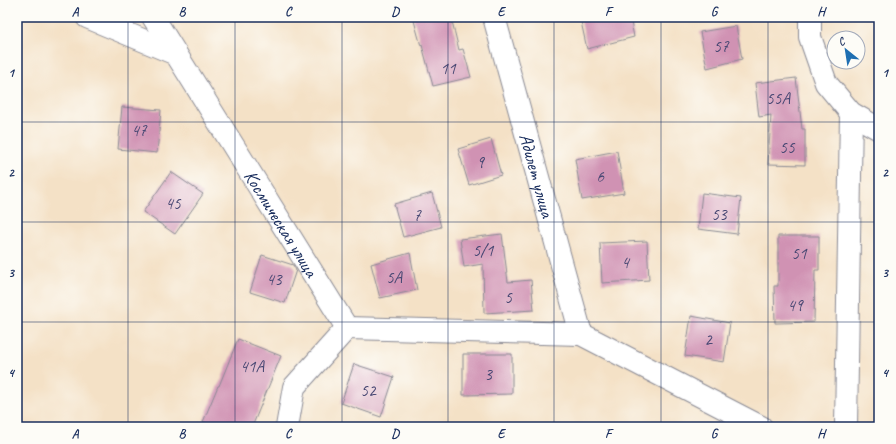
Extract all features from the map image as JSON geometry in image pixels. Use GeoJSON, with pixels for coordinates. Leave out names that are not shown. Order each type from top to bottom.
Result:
{"type":"FeatureCollection","features":[{"type":"Feature","properties":{"kind":"street"},"geometry":{"type":"LineString","coordinates":[[87,17],[176,54]]}},
{"type":"Feature","properties":{"kind":"street","name":"Космическая улица"},"geometry":{"type":"LineString","coordinates":[[153,17],[347,328]]}},
{"type":"Feature","properties":{"kind":"street","name":"Адилет улица"},"geometry":{"type":"LineString","coordinates":[[494,17],[582,334]]}},
{"type":"Feature","properties":{"kind":"street"},"geometry":{"type":"LineString","coordinates":[[810,17],[810,37],[826,83],[851,114],[879,129]]}},
{"type":"Feature","properties":{"kind":"street"},"geometry":{"type":"LineString","coordinates":[[846,427],[851,114]]}},
{"type":"Feature","properties":{"kind":"street"},"geometry":{"type":"LineString","coordinates":[[288,427],[294,387],[347,328],[582,334],[760,427]]}},
{"type":"Feature","properties":{"kind":"building"},"geometry":{"type":"Polygon","coordinates":[[[413,17],[451,17],[459,50],[463,49],[471,77],[433,86],[413,17]]]}},
{"type":"Feature","properties":{"kind":"building"},"geometry":{"type":"Polygon","coordinates":[[[580,17],[630,17],[634,37],[587,49],[580,17]]]}},
{"type":"Feature","properties":{"kind":"building"},"geometry":{"type":"Polygon","coordinates":[[[736,26],[742,59],[707,68],[700,32],[736,26]]]}},
{"type":"Feature","properties":{"kind":"building"},"geometry":{"type":"Polygon","coordinates":[[[796,78],[802,129],[805,129],[805,165],[768,164],[771,115],[759,117],[755,83],[796,78]]]}},
{"type":"Feature","properties":{"kind":"building"},"geometry":{"type":"Polygon","coordinates":[[[122,107],[161,110],[157,153],[118,149],[122,107]]]}},
{"type":"Feature","properties":{"kind":"building"},"geometry":{"type":"Polygon","coordinates":[[[491,139],[501,175],[469,185],[458,149],[491,139]]]}},
{"type":"Feature","properties":{"kind":"building"},"geometry":{"type":"Polygon","coordinates":[[[617,151],[624,193],[582,200],[575,159],[617,151]]]}},
{"type":"Feature","properties":{"kind":"building"},"geometry":{"type":"Polygon","coordinates":[[[171,172],[203,194],[175,234],[143,212],[171,172]]]}},
{"type":"Feature","properties":{"kind":"building"},"geometry":{"type":"Polygon","coordinates":[[[432,193],[441,227],[403,237],[394,204],[432,193]]]}},
{"type":"Feature","properties":{"kind":"building"},"geometry":{"type":"Polygon","coordinates":[[[702,193],[741,198],[737,234],[698,229],[702,193]]]}},
{"type":"Feature","properties":{"kind":"building"},"geometry":{"type":"Polygon","coordinates":[[[502,234],[508,282],[531,280],[534,310],[484,313],[483,264],[464,267],[460,239],[502,234]]]}},
{"type":"Feature","properties":{"kind":"building"},"geometry":{"type":"Polygon","coordinates":[[[778,236],[819,236],[819,270],[815,270],[814,322],[775,323],[774,286],[778,286],[778,236]]]}},
{"type":"Feature","properties":{"kind":"building"},"geometry":{"type":"Polygon","coordinates":[[[647,241],[649,280],[602,283],[600,243],[647,241]]]}},
{"type":"Feature","properties":{"kind":"building"},"geometry":{"type":"Polygon","coordinates":[[[410,253],[417,290],[380,298],[371,264],[410,253]]]}},
{"type":"Feature","properties":{"kind":"building"},"geometry":{"type":"Polygon","coordinates":[[[262,255],[293,265],[296,270],[285,303],[250,292],[262,255]]]}},
{"type":"Feature","properties":{"kind":"building"},"geometry":{"type":"Polygon","coordinates":[[[691,316],[730,323],[724,362],[685,356],[691,316]]]}},
{"type":"Feature","properties":{"kind":"building"},"geometry":{"type":"Polygon","coordinates":[[[238,339],[281,356],[252,427],[217,427],[203,422],[238,339]]]}},
{"type":"Feature","properties":{"kind":"building"},"geometry":{"type":"Polygon","coordinates":[[[463,354],[512,354],[512,394],[463,395],[463,354]]]}},
{"type":"Feature","properties":{"kind":"building"},"geometry":{"type":"Polygon","coordinates":[[[354,364],[394,377],[381,417],[341,403],[354,364]]]}}]}
